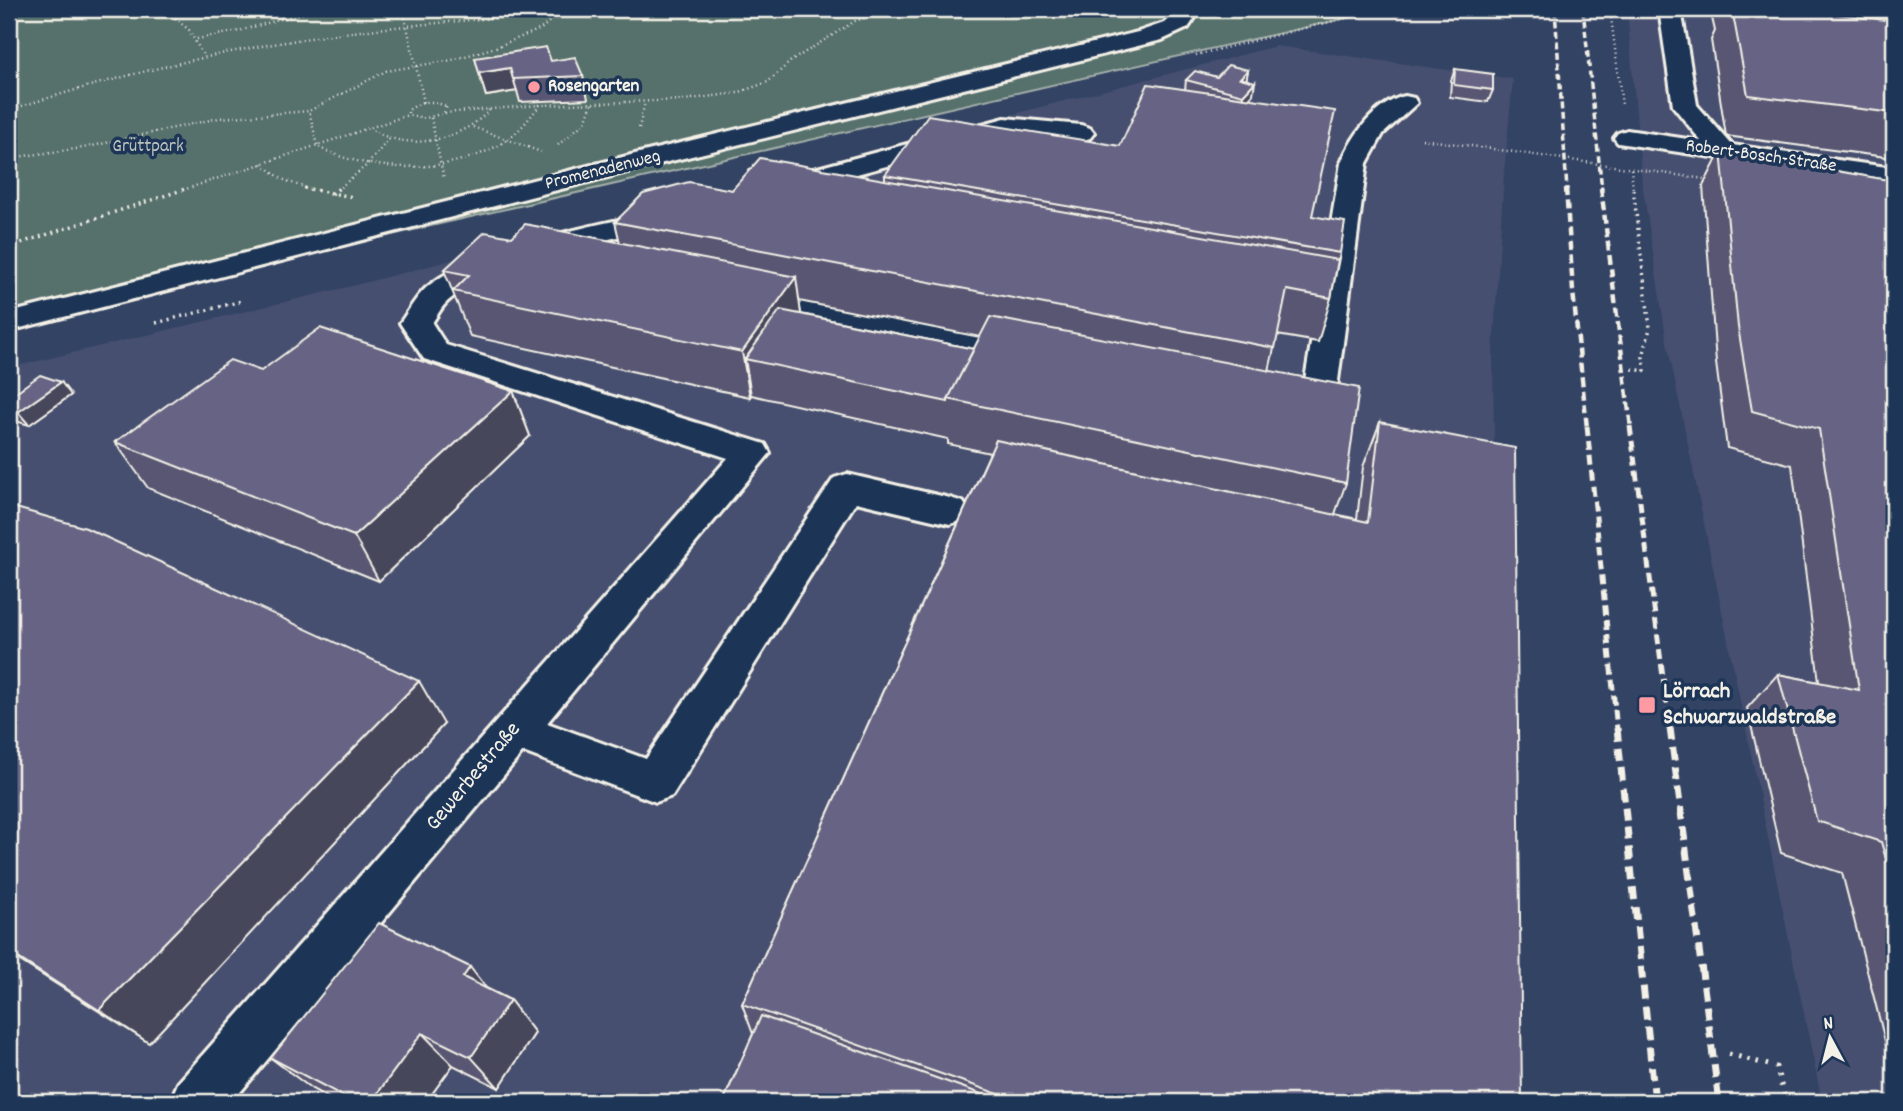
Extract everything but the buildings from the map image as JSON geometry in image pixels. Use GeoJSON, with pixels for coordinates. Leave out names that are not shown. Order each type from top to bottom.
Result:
{"type":"FeatureCollection","features":[{"type":"Feature","properties":{"kind":"street","name":"Promenadenweg"},"geometry":{"type":"LineString","coordinates":[[9,322],[631,163],[1127,42],[1164,32],[1188,15],[1190,9]]}},
{"type":"Feature","properties":{"kind":"street"},"geometry":{"type":"LineString","coordinates":[[1670,9],[1685,106],[1723,151]]}},
{"type":"Feature","properties":{"kind":"street"},"geometry":{"type":"LineString","coordinates":[[1275,409],[1316,418],[1354,163],[1360,144],[1386,115],[1405,103]]}},
{"type":"Feature","properties":{"kind":"street"},"geometry":{"type":"LineString","coordinates":[[762,191],[1004,126],[1081,133]]}},
{"type":"Feature","properties":{"kind":"street","name":"Robert-Bosch-Straße"},"geometry":{"type":"LineString","coordinates":[[1627,138],[1894,176]]}},
{"type":"Feature","properties":{"kind":"street"},"geometry":{"type":"LineString","coordinates":[[533,252],[695,209]]}},
{"type":"Feature","properties":{"kind":"street"},"geometry":{"type":"LineString","coordinates":[[533,252],[587,264]]}},
{"type":"Feature","properties":{"kind":"street","name":"Gewerbestraße"},"geometry":{"type":"LineString","coordinates":[[197,1102],[751,453],[435,352],[416,323],[437,295],[481,269],[533,252]]}},
{"type":"Feature","properties":{"kind":"street"},"geometry":{"type":"LineString","coordinates":[[722,292],[1059,363]]}},
{"type":"Feature","properties":{"kind":"street"},"geometry":{"type":"LineString","coordinates":[[514,730],[656,782],[846,487],[950,512]]}},
{"type":"Feature","properties":{"kind":"path"},"geometry":{"type":"LineString","coordinates":[[165,9],[183,20],[197,39],[204,57]]}},
{"type":"Feature","properties":{"kind":"path"},"geometry":{"type":"LineString","coordinates":[[265,9],[286,19]]}},
{"type":"Feature","properties":{"kind":"path"},"geometry":{"type":"LineString","coordinates":[[197,39],[286,19],[317,9]]}},
{"type":"Feature","properties":{"kind":"path"},"geometry":{"type":"LineString","coordinates":[[403,9],[424,102]]}},
{"type":"Feature","properties":{"kind":"path"},"geometry":{"type":"LineString","coordinates":[[9,110],[84,86],[204,57],[330,35],[575,9]]}},
{"type":"Feature","properties":{"kind":"path"},"geometry":{"type":"LineString","coordinates":[[9,247],[408,116],[417,119],[432,118],[444,113],[491,108],[684,100],[737,93],[768,82],[791,61],[855,21],[891,9]]}},
{"type":"Feature","properties":{"kind":"path"},"geometry":{"type":"LineString","coordinates":[[1610,9],[1650,328],[1643,357],[1645,371],[1632,369]]}},
{"type":"Feature","properties":{"kind":"path"},"geometry":{"type":"LineString","coordinates":[[9,158],[68,150],[208,119],[266,112],[309,111],[373,76],[416,65],[452,60],[496,47],[541,29],[563,10]]}},
{"type":"Feature","properties":{"kind":"path"},"geometry":{"type":"LineString","coordinates":[[408,116],[408,110],[424,102],[439,101],[447,106],[444,113]]}},
{"type":"Feature","properties":{"kind":"path"},"geometry":{"type":"LineString","coordinates":[[557,146],[585,121],[592,104]]}},
{"type":"Feature","properties":{"kind":"path"},"geometry":{"type":"LineString","coordinates":[[309,111],[318,147],[333,157],[367,165],[440,163],[476,152],[508,139],[540,105]]}},
{"type":"Feature","properties":{"kind":"path"},"geometry":{"type":"LineString","coordinates":[[372,129],[389,139],[434,140],[473,126],[486,116],[491,108]]}},
{"type":"Feature","properties":{"kind":"path"},"geometry":{"type":"LineString","coordinates":[[432,118],[444,182]]}},
{"type":"Feature","properties":{"kind":"path"},"geometry":{"type":"LineString","coordinates":[[473,126],[546,154],[537,159]]}},
{"type":"Feature","properties":{"kind":"path"},"geometry":{"type":"LineString","coordinates":[[331,195],[367,165],[389,139]]}},
{"type":"Feature","properties":{"kind":"path"},"geometry":{"type":"LineString","coordinates":[[1422,139],[1718,181]]}},
{"type":"Feature","properties":{"kind":"path"},"geometry":{"type":"LineString","coordinates":[[261,164],[275,176],[299,188],[355,198]]}},
{"type":"Feature","properties":{"kind":"path"},"geometry":{"type":"LineString","coordinates":[[1729,1054],[1776,1067],[1786,1102]]}},
{"type":"Feature","properties":{"kind":"shaded area"},"geometry":{"type":"Polygon","coordinates":[[[1627,9],[1894,9],[1894,1102],[1822,1102],[1666,337],[1642,182],[1627,9]]]}},
{"type":"Feature","properties":{"kind":"shaded area"},"geometry":{"type":"Polygon","coordinates":[[[1276,46],[1513,79],[1504,172],[1493,354],[1502,1102],[9,1102],[9,368],[352,286],[1276,46]]]}},
{"type":"Feature","properties":{"kind":"green space","name":"Grüttpark"},"geometry":{"type":"Polygon","coordinates":[[[9,9],[1386,9],[9,322],[9,9]]]}},
{"type":"Feature","properties":{"kind":"railway"},"geometry":{"type":"LineString","coordinates":[[1555,9],[1567,190]]}},
{"type":"Feature","properties":{"kind":"railway"},"geometry":{"type":"LineString","coordinates":[[1583,9],[1602,190]]}},
{"type":"Feature","properties":{"kind":"railway"},"geometry":{"type":"LineString","coordinates":[[1566,188],[1587,428]]}},
{"type":"Feature","properties":{"kind":"railway"},"geometry":{"type":"LineString","coordinates":[[1601,188],[1631,428]]}},
{"type":"Feature","properties":{"kind":"railway"},"geometry":{"type":"LineString","coordinates":[[1587,426],[1617,730]]}},
{"type":"Feature","properties":{"kind":"railway"},"geometry":{"type":"LineString","coordinates":[[1630,426],[1670,730]]}},
{"type":"Feature","properties":{"kind":"railway"},"geometry":{"type":"LineString","coordinates":[[1617,728],[1655,1102]]}},
{"type":"Feature","properties":{"kind":"railway"},"geometry":{"type":"LineString","coordinates":[[1670,728],[1719,1102]]}},
{"type":"Feature","properties":{"kind":"place","name":"Rosengarten"},"geometry":{"type":"Point","coordinates":[534,87]}},
{"type":"Feature","properties":{"kind":"place","name":"Lörrach Schwarzwaldstraße"},"geometry":{"type":"Point","coordinates":[1647,705]}}]}
